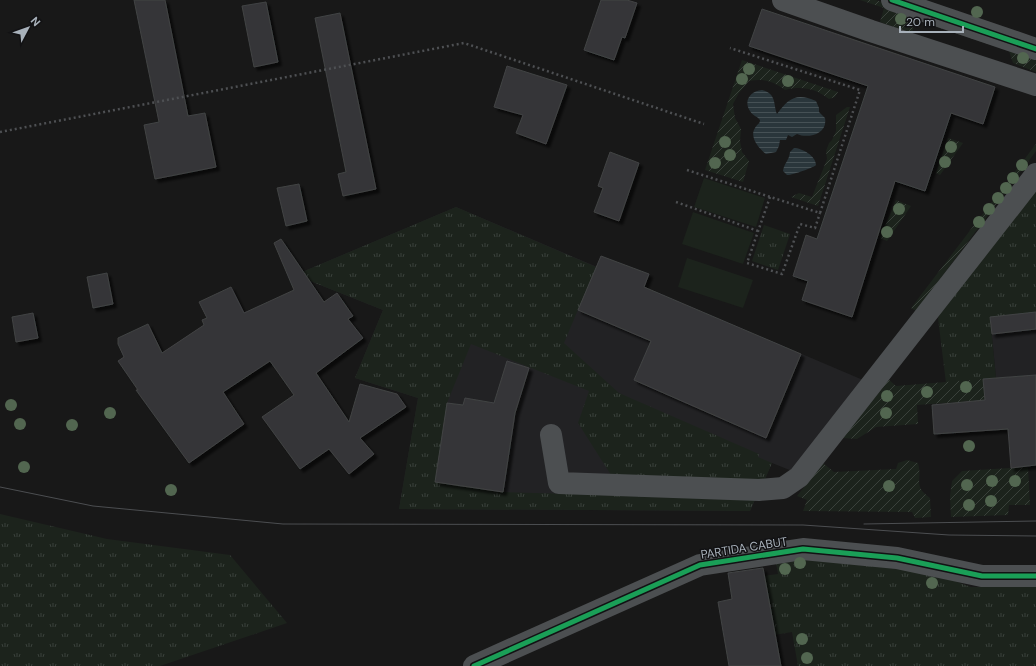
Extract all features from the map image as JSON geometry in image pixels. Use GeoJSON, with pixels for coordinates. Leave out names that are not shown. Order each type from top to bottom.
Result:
{"type":"FeatureCollection","features":[{"type":"Feature","properties":{"kind":"street"},"geometry":{"type":"LineString","coordinates":[[783,0],[871,31],[1036,85]]}},
{"type":"Feature","properties":{"kind":"street"},"geometry":{"type":"LineString","coordinates":[[892,0],[1036,49]]}},
{"type":"Feature","properties":{"kind":"street"},"geometry":{"type":"LineString","coordinates":[[551,435],[559,483],[760,490],[783,488],[799,476],[1036,174]]}},
{"type":"Feature","properties":{"kind":"street","name":"PARTIDA CABUT"},"geometry":{"type":"LineString","coordinates":[[474,666],[700,565],[711,563],[803,549],[897,558],[982,576],[1036,576]]}},
{"type":"Feature","properties":{"kind":"path"},"geometry":{"type":"LineString","coordinates":[[0,132],[464,43],[704,124]]}},
{"type":"Feature","properties":{"kind":"path"},"geometry":{"type":"LineString","coordinates":[[730,48],[860,90],[815,228],[800,224],[782,274],[746,263],[770,197]]}},
{"type":"Feature","properties":{"kind":"path"},"geometry":{"type":"LineString","coordinates":[[687,170],[820,213]]}},
{"type":"Feature","properties":{"kind":"path"},"geometry":{"type":"LineString","coordinates":[[676,202],[758,231]]}},
{"type":"Feature","properties":{"kind":"shaded area"},"geometry":{"type":"Polygon","coordinates":[[[762,90],[770,94],[774,100],[777,114],[785,104],[793,98],[803,97],[816,101],[819,112],[825,118],[823,128],[816,134],[806,136],[797,134],[792,137],[788,135],[786,140],[780,140],[776,152],[766,154],[760,149],[753,135],[753,131],[760,120],[751,113],[747,103],[749,97],[754,92],[762,90]]]}},
{"type":"Feature","properties":{"kind":"shaded area"},"geometry":{"type":"Polygon","coordinates":[[[794,148],[801,149],[808,153],[814,159],[816,165],[811,168],[787,175],[783,171],[790,152],[794,148]]]}},
{"type":"Feature","properties":{"kind":"shaded area"},"geometry":{"type":"Polygon","coordinates":[[[456,207],[863,380],[792,471],[772,463],[750,511],[399,509],[418,398],[355,378],[383,310],[295,275],[456,207]]]}},
{"type":"Feature","properties":{"kind":"shaded area"},"geometry":{"type":"Polygon","coordinates":[[[1036,312],[1036,465],[1028,467],[1020,376],[996,378],[990,317],[1036,312]]]}},
{"type":"Feature","properties":{"kind":"green space"},"geometry":{"type":"Polygon","coordinates":[[[860,0],[876,0],[1036,54],[1036,72],[1013,63],[1009,51],[916,20],[912,33],[880,22],[884,8],[860,0]]]}},
{"type":"Feature","properties":{"kind":"green space"},"geometry":{"type":"Polygon","coordinates":[[[742,60],[838,92],[835,97],[829,99],[813,90],[797,88],[785,90],[768,81],[749,81],[739,93],[733,104],[735,118],[741,129],[740,141],[742,152],[749,161],[743,182],[705,170],[742,60]]]}},
{"type":"Feature","properties":{"kind":"green space"},"geometry":{"type":"Polygon","coordinates":[[[847,107],[850,107],[818,206],[791,197],[799,193],[812,197],[827,159],[826,151],[836,131],[836,115],[847,107]]]}},
{"type":"Feature","properties":{"kind":"green space"},"geometry":{"type":"Polygon","coordinates":[[[948,138],[963,143],[940,175],[936,173],[948,138]]]}},
{"type":"Feature","properties":{"kind":"green space"},"geometry":{"type":"Polygon","coordinates":[[[1036,144],[1036,151],[916,311],[911,308],[1036,144]]]}},
{"type":"Feature","properties":{"kind":"green space"},"geometry":{"type":"Polygon","coordinates":[[[704,178],[765,198],[756,227],[694,207],[704,178]]]}},
{"type":"Feature","properties":{"kind":"green space"},"geometry":{"type":"Polygon","coordinates":[[[1036,185],[1036,312],[990,317],[996,378],[946,383],[938,318],[942,309],[1036,185]]]}},
{"type":"Feature","properties":{"kind":"green space"},"geometry":{"type":"Polygon","coordinates":[[[896,200],[911,206],[887,241],[880,238],[896,200]]]}},
{"type":"Feature","properties":{"kind":"green space"},"geometry":{"type":"Polygon","coordinates":[[[456,207],[596,267],[564,343],[619,393],[759,454],[758,457],[772,463],[763,484],[611,475],[578,423],[589,391],[471,344],[447,403],[435,482],[503,492],[755,499],[750,511],[399,509],[418,398],[355,378],[383,310],[295,275],[456,207]]]}},
{"type":"Feature","properties":{"kind":"green space"},"geometry":{"type":"Polygon","coordinates":[[[693,212],[754,233],[743,264],[682,244],[693,212]]]}},
{"type":"Feature","properties":{"kind":"green space"},"geometry":{"type":"Polygon","coordinates":[[[764,225],[790,234],[778,270],[752,261],[764,225]]]}},
{"type":"Feature","properties":{"kind":"green space"},"geometry":{"type":"Polygon","coordinates":[[[687,258],[753,280],[743,308],[678,287],[687,258]]]}},
{"type":"Feature","properties":{"kind":"green space"},"geometry":{"type":"Polygon","coordinates":[[[888,379],[896,386],[983,379],[985,400],[917,405],[918,424],[876,427],[857,439],[842,438],[888,379]]]}},
{"type":"Feature","properties":{"kind":"green space"},"geometry":{"type":"Polygon","coordinates":[[[907,460],[918,463],[921,490],[930,498],[931,517],[915,518],[912,512],[803,511],[807,500],[797,496],[823,463],[834,472],[896,469],[898,463],[907,460]]]}},
{"type":"Feature","properties":{"kind":"green space"},"geometry":{"type":"Polygon","coordinates":[[[1028,467],[1030,505],[1009,505],[1008,515],[951,517],[950,496],[952,481],[962,471],[1028,467]]]}},
{"type":"Feature","properties":{"kind":"green space"},"geometry":{"type":"Polygon","coordinates":[[[0,514],[107,539],[230,555],[287,623],[160,666],[0,666],[0,514]]]}},
{"type":"Feature","properties":{"kind":"green space"},"geometry":{"type":"Polygon","coordinates":[[[811,554],[941,576],[971,587],[1036,587],[1036,666],[798,666],[792,632],[774,635],[763,576],[778,574],[775,558],[811,554]]]}},
{"type":"Feature","properties":{"kind":"building"},"geometry":{"type":"Polygon","coordinates":[[[134,0],[165,0],[188,116],[205,113],[216,167],[155,179],[144,125],[159,122],[134,0]]]}},
{"type":"Feature","properties":{"kind":"building"},"geometry":{"type":"Polygon","coordinates":[[[601,0],[627,0],[637,3],[625,38],[622,37],[614,60],[584,50],[601,0]]]}},
{"type":"Feature","properties":{"kind":"building"},"geometry":{"type":"Polygon","coordinates":[[[266,2],[278,62],[254,67],[242,6],[266,2]]]}},
{"type":"Feature","properties":{"kind":"building"},"geometry":{"type":"Polygon","coordinates":[[[762,9],[995,87],[983,124],[951,113],[925,191],[895,181],[852,317],[802,300],[808,281],[793,276],[806,235],[817,239],[868,86],[749,46],[762,9]]]}},
{"type":"Feature","properties":{"kind":"building"},"geometry":{"type":"Polygon","coordinates":[[[340,13],[376,189],[343,196],[338,174],[346,172],[315,18],[340,13]]]}},
{"type":"Feature","properties":{"kind":"building"},"geometry":{"type":"Polygon","coordinates":[[[507,66],[567,85],[546,144],[516,133],[523,115],[494,107],[507,66]]]}},
{"type":"Feature","properties":{"kind":"building"},"geometry":{"type":"Polygon","coordinates":[[[610,152],[639,163],[619,221],[594,212],[603,188],[598,186],[610,152]]]}},
{"type":"Feature","properties":{"kind":"building"},"geometry":{"type":"Polygon","coordinates":[[[299,184],[307,221],[286,226],[277,188],[299,184]]]}},
{"type":"Feature","properties":{"kind":"building"},"geometry":{"type":"Polygon","coordinates":[[[281,239],[324,302],[337,293],[353,316],[348,319],[363,338],[316,373],[349,422],[360,384],[397,394],[406,407],[360,438],[374,454],[349,474],[329,449],[300,469],[262,417],[294,395],[270,361],[223,392],[244,424],[189,463],[136,390],[138,390],[118,361],[124,357],[118,344],[118,338],[148,324],[162,353],[204,325],[202,320],[207,318],[199,302],[231,287],[244,313],[294,290],[274,243],[281,239]]]}},
{"type":"Feature","properties":{"kind":"building"},"geometry":{"type":"Polygon","coordinates":[[[601,256],[649,274],[644,287],[801,354],[766,438],[634,380],[651,341],[578,310],[601,256]]]}},
{"type":"Feature","properties":{"kind":"building"},"geometry":{"type":"Polygon","coordinates":[[[107,273],[113,304],[93,308],[87,277],[107,273]]]}},
{"type":"Feature","properties":{"kind":"building"},"geometry":{"type":"Polygon","coordinates":[[[1036,312],[1036,329],[992,334],[990,317],[1036,312]]]}},
{"type":"Feature","properties":{"kind":"building"},"geometry":{"type":"Polygon","coordinates":[[[33,313],[38,338],[16,342],[12,317],[33,313]]]}},
{"type":"Feature","properties":{"kind":"building"},"geometry":{"type":"Polygon","coordinates":[[[507,361],[529,368],[515,413],[503,492],[435,482],[447,403],[463,405],[465,398],[494,403],[507,361]]]}},
{"type":"Feature","properties":{"kind":"building"},"geometry":{"type":"Polygon","coordinates":[[[1036,375],[1036,465],[1011,468],[1008,429],[934,434],[932,405],[985,400],[983,379],[1036,375]]]}},
{"type":"Feature","properties":{"kind":"building"},"geometry":{"type":"Polygon","coordinates":[[[763,568],[781,666],[729,666],[718,602],[732,599],[728,573],[763,568]]]}},
{"type":"Feature","properties":{"kind":"tram line"},"geometry":{"type":"LineString","coordinates":[[0,487],[93,506],[283,524],[803,525],[949,535],[1036,536]]}},
{"type":"Feature","properties":{"kind":"tram line"},"geometry":{"type":"LineString","coordinates":[[864,524],[1036,521]]}},
{"type":"Feature","properties":{"kind":"cycle path"},"geometry":{"type":"LineString","coordinates":[[892,0],[1036,49]]}},
{"type":"Feature","properties":{"kind":"cycle path"},"geometry":{"type":"LineString","coordinates":[[474,666],[700,565],[803,549],[897,558],[982,576],[1036,576]]}}]}
